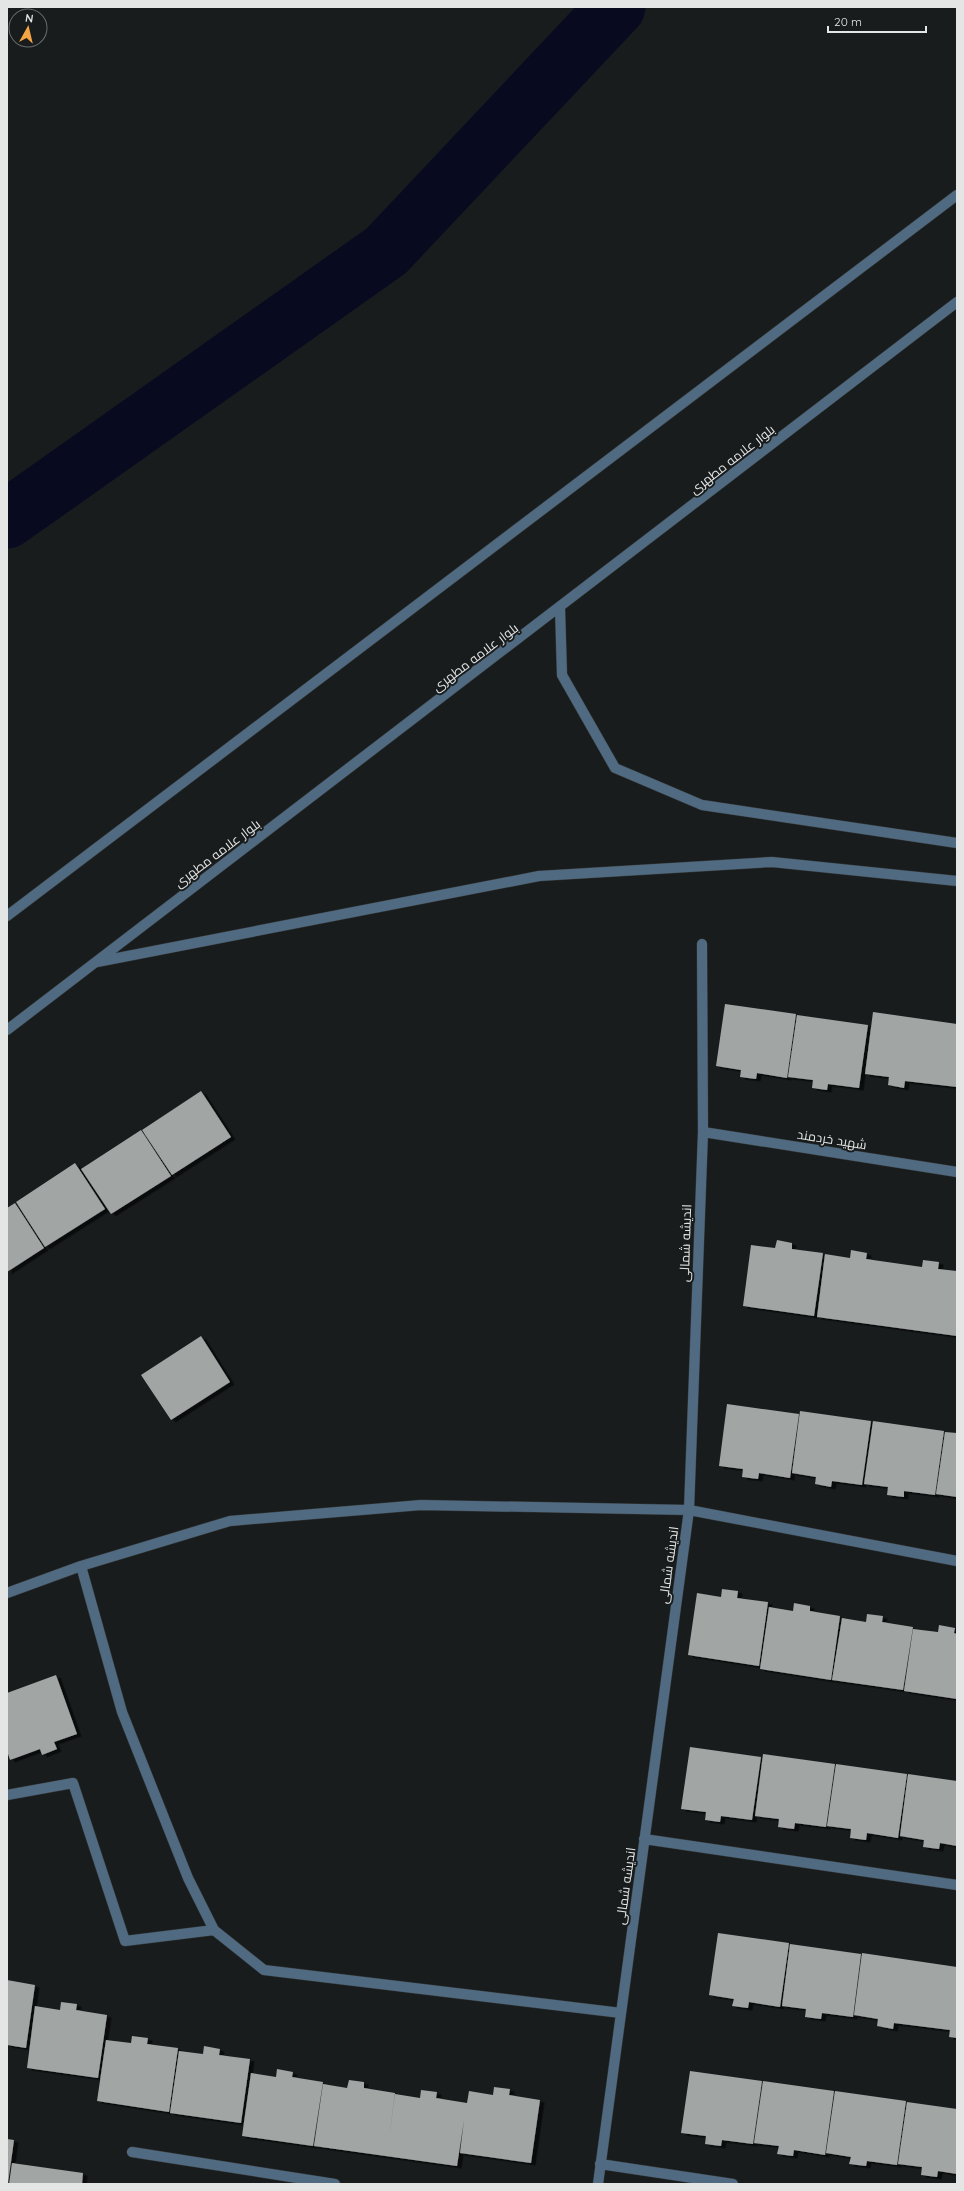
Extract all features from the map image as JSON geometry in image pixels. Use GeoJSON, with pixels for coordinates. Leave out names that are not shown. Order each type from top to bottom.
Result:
{"type":"FeatureCollection","features":[{"type":"Feature","properties":{"kind":"street"},"geometry":{"type":"LineString","coordinates":[[7,916],[957,195]]}},
{"type":"Feature","properties":{"kind":"street","name":"بلوار علامه مطهری"},"geometry":{"type":"LineString","coordinates":[[7,1030],[560,608],[957,302]]}},
{"type":"Feature","properties":{"kind":"street"},"geometry":{"type":"LineString","coordinates":[[560,608],[562,675],[615,768],[702,805],[957,843]]}},
{"type":"Feature","properties":{"kind":"street"},"geometry":{"type":"LineString","coordinates":[[95,963],[538,876],[772,862],[957,881]]}},
{"type":"Feature","properties":{"kind":"street","name":"اندیشه شمالی"},"geometry":{"type":"LineString","coordinates":[[598,2184],[689,1510],[703,1132],[702,944]]}},
{"type":"Feature","properties":{"kind":"street","name":"شهید خردمند"},"geometry":{"type":"LineString","coordinates":[[703,1132],[957,1172]]}},
{"type":"Feature","properties":{"kind":"street"},"geometry":{"type":"LineString","coordinates":[[7,1593],[81,1566],[230,1521],[421,1505],[689,1510],[957,1562]]}},
{"type":"Feature","properties":{"kind":"street"},"geometry":{"type":"LineString","coordinates":[[81,1566],[122,1712],[188,1878],[214,1930],[264,1970],[621,2013]]}},
{"type":"Feature","properties":{"kind":"street"},"geometry":{"type":"LineString","coordinates":[[7,1796],[74,1784],[125,1941],[214,1930]]}},
{"type":"Feature","properties":{"kind":"street"},"geometry":{"type":"LineString","coordinates":[[644,1839],[957,1885]]}},
{"type":"Feature","properties":{"kind":"street"},"geometry":{"type":"LineString","coordinates":[[132,2152],[335,2184]]}},
{"type":"Feature","properties":{"kind":"street"},"geometry":{"type":"LineString","coordinates":[[600,2164],[733,2184]]}},
{"type":"Feature","properties":{"kind":"building"},"geometry":{"type":"Polygon","coordinates":[[[725,1004],[796,1014],[787,1078],[757,1073],[756,1079],[740,1077],[741,1070],[716,1066],[725,1004]]]}},
{"type":"Feature","properties":{"kind":"building"},"geometry":{"type":"Polygon","coordinates":[[[873,1012],[957,1024],[957,1087],[905,1081],[904,1088],[888,1085],[889,1077],[865,1074],[873,1012]]]}},
{"type":"Feature","properties":{"kind":"building"},"geometry":{"type":"Polygon","coordinates":[[[797,1015],[868,1025],[859,1088],[828,1084],[827,1090],[812,1088],[813,1080],[788,1077],[797,1015]]]}},
{"type":"Feature","properties":{"kind":"building"},"geometry":{"type":"Polygon","coordinates":[[[201,1091],[231,1137],[172,1175],[142,1130],[201,1091]]]}},
{"type":"Feature","properties":{"kind":"building"},"geometry":{"type":"Polygon","coordinates":[[[141,1130],[171,1176],[111,1214],[81,1169],[141,1130]]]}},
{"type":"Feature","properties":{"kind":"building"},"geometry":{"type":"Polygon","coordinates":[[[75,1163],[105,1209],[45,1247],[16,1202],[75,1163]]]}},
{"type":"Feature","properties":{"kind":"building"},"geometry":{"type":"Polygon","coordinates":[[[15,1203],[44,1248],[7,1272],[7,1208],[15,1203]]]}},
{"type":"Feature","properties":{"kind":"building"},"geometry":{"type":"Polygon","coordinates":[[[777,1240],[792,1243],[792,1249],[823,1253],[814,1316],[743,1306],[751,1245],[775,1248],[777,1240]]]}},
{"type":"Feature","properties":{"kind":"building"},"geometry":{"type":"Polygon","coordinates":[[[851,1250],[867,1253],[866,1259],[922,1267],[923,1260],[939,1262],[938,1269],[957,1271],[957,1336],[817,1317],[825,1254],[850,1258],[851,1250]]]}},
{"type":"Feature","properties":{"kind":"building"},"geometry":{"type":"Polygon","coordinates":[[[201,1336],[230,1382],[171,1420],[141,1375],[201,1336]]]}},
{"type":"Feature","properties":{"kind":"building"},"geometry":{"type":"Polygon","coordinates":[[[727,1404],[799,1414],[790,1478],[759,1473],[758,1479],[742,1477],[743,1469],[719,1466],[727,1404]]]}},
{"type":"Feature","properties":{"kind":"building"},"geometry":{"type":"Polygon","coordinates":[[[800,1411],[871,1421],[862,1485],[832,1481],[831,1487],[815,1484],[816,1477],[792,1473],[800,1411]]]}},
{"type":"Feature","properties":{"kind":"building"},"geometry":{"type":"Polygon","coordinates":[[[873,1421],[944,1431],[935,1495],[904,1491],[904,1497],[887,1495],[888,1487],[864,1484],[873,1421]]]}},
{"type":"Feature","properties":{"kind":"building"},"geometry":{"type":"Polygon","coordinates":[[[945,1432],[957,1433],[957,1497],[936,1494],[945,1432]]]}},
{"type":"Feature","properties":{"kind":"building"},"geometry":{"type":"Polygon","coordinates":[[[722,1589],[738,1591],[737,1598],[768,1602],[759,1666],[688,1655],[697,1593],[721,1597],[722,1589]]]}},
{"type":"Feature","properties":{"kind":"building"},"geometry":{"type":"Polygon","coordinates":[[[794,1603],[810,1606],[810,1611],[840,1616],[831,1680],[760,1669],[769,1607],[793,1611],[794,1603]]]}},
{"type":"Feature","properties":{"kind":"building"},"geometry":{"type":"Polygon","coordinates":[[[867,1614],[883,1616],[882,1622],[913,1627],[903,1690],[832,1680],[842,1618],[866,1622],[867,1614]]]}},
{"type":"Feature","properties":{"kind":"building"},"geometry":{"type":"Polygon","coordinates":[[[939,1625],[955,1628],[954,1633],[957,1634],[957,1699],[904,1691],[913,1629],[938,1632],[939,1625]]]}},
{"type":"Feature","properties":{"kind":"building"},"geometry":{"type":"Polygon","coordinates":[[[56,1675],[77,1734],[54,1742],[57,1749],[42,1755],[40,1749],[10,1760],[7,1751],[7,1693],[56,1675]]]}},
{"type":"Feature","properties":{"kind":"building"},"geometry":{"type":"Polygon","coordinates":[[[690,1747],[761,1757],[752,1820],[721,1816],[720,1822],[705,1820],[706,1812],[681,1809],[690,1747]]]}},
{"type":"Feature","properties":{"kind":"building"},"geometry":{"type":"Polygon","coordinates":[[[763,1754],[835,1764],[826,1827],[795,1823],[794,1829],[778,1827],[779,1819],[755,1816],[763,1754]]]}},
{"type":"Feature","properties":{"kind":"building"},"geometry":{"type":"Polygon","coordinates":[[[836,1764],[907,1774],[898,1838],[867,1833],[866,1840],[850,1838],[851,1829],[827,1826],[836,1764]]]}},
{"type":"Feature","properties":{"kind":"building"},"geometry":{"type":"Polygon","coordinates":[[[908,1774],[957,1781],[957,1846],[940,1843],[939,1849],[923,1847],[924,1840],[900,1836],[908,1774]]]}},
{"type":"Feature","properties":{"kind":"building"},"geometry":{"type":"Polygon","coordinates":[[[718,1933],[789,1943],[780,2007],[749,2002],[748,2008],[732,2006],[734,1999],[709,1995],[718,1933]]]}},
{"type":"Feature","properties":{"kind":"building"},"geometry":{"type":"Polygon","coordinates":[[[790,1944],[861,1954],[853,2017],[822,2013],[821,2019],[805,2017],[806,2009],[782,2006],[790,1944]]]}},
{"type":"Feature","properties":{"kind":"building"},"geometry":{"type":"Polygon","coordinates":[[[862,1953],[957,1967],[957,2038],[949,2037],[950,2030],[894,2023],[893,2029],[877,2026],[878,2019],[854,2015],[862,1953]]]}},
{"type":"Feature","properties":{"kind":"building"},"geometry":{"type":"Polygon","coordinates":[[[7,1980],[35,1985],[26,2048],[7,2045],[7,1980]]]}},
{"type":"Feature","properties":{"kind":"building"},"geometry":{"type":"Polygon","coordinates":[[[61,2002],[77,2004],[76,2010],[107,2015],[98,2078],[27,2068],[35,2006],[60,2010],[61,2002]]]}},
{"type":"Feature","properties":{"kind":"building"},"geometry":{"type":"Polygon","coordinates":[[[132,2036],[148,2038],[147,2044],[178,2048],[169,2112],[97,2101],[106,2040],[131,2043],[132,2036]]]}},
{"type":"Feature","properties":{"kind":"building"},"geometry":{"type":"Polygon","coordinates":[[[204,2046],[220,2049],[219,2055],[250,2059],[241,2123],[170,2113],[179,2051],[203,2054],[204,2046]]]}},
{"type":"Feature","properties":{"kind":"building"},"geometry":{"type":"Polygon","coordinates":[[[277,2069],[293,2072],[292,2077],[323,2082],[313,2146],[242,2136],[251,2073],[276,2077],[277,2069]]]}},
{"type":"Feature","properties":{"kind":"building"},"geometry":{"type":"Polygon","coordinates":[[[690,2071],[762,2081],[753,2144],[722,2140],[721,2146],[705,2144],[706,2136],[681,2133],[690,2071]]]}},
{"type":"Feature","properties":{"kind":"building"},"geometry":{"type":"Polygon","coordinates":[[[349,2080],[364,2082],[364,2088],[395,2093],[389,2139],[395,2094],[420,2098],[421,2090],[437,2092],[436,2098],[467,2103],[469,2091],[493,2095],[494,2087],[510,2089],[509,2095],[540,2100],[531,2163],[460,2153],[464,2120],[457,2166],[314,2146],[323,2084],[347,2088],[349,2080]]]}},
{"type":"Feature","properties":{"kind":"building"},"geometry":{"type":"Polygon","coordinates":[[[763,2081],[834,2091],[825,2155],[794,2150],[793,2156],[777,2154],[779,2146],[754,2143],[763,2081]]]}},
{"type":"Feature","properties":{"kind":"building"},"geometry":{"type":"Polygon","coordinates":[[[835,2091],[906,2101],[897,2165],[867,2161],[866,2166],[849,2164],[851,2157],[826,2153],[835,2091]]]}},
{"type":"Feature","properties":{"kind":"building"},"geometry":{"type":"Polygon","coordinates":[[[907,2102],[957,2109],[957,2174],[938,2171],[937,2177],[921,2175],[922,2167],[898,2164],[907,2102]]]}},
{"type":"Feature","properties":{"kind":"building"},"geometry":{"type":"Polygon","coordinates":[[[7,2139],[14,2140],[8,2184],[7,2184],[7,2139]]]}},
{"type":"Feature","properties":{"kind":"building"},"geometry":{"type":"Polygon","coordinates":[[[12,2163],[83,2173],[82,2184],[9,2184],[12,2163]]]}},
{"type":"Feature","properties":{"kind":"waterway"},"geometry":{"type":"LineString","coordinates":[[7,519],[386,251],[616,7]]}}]}
